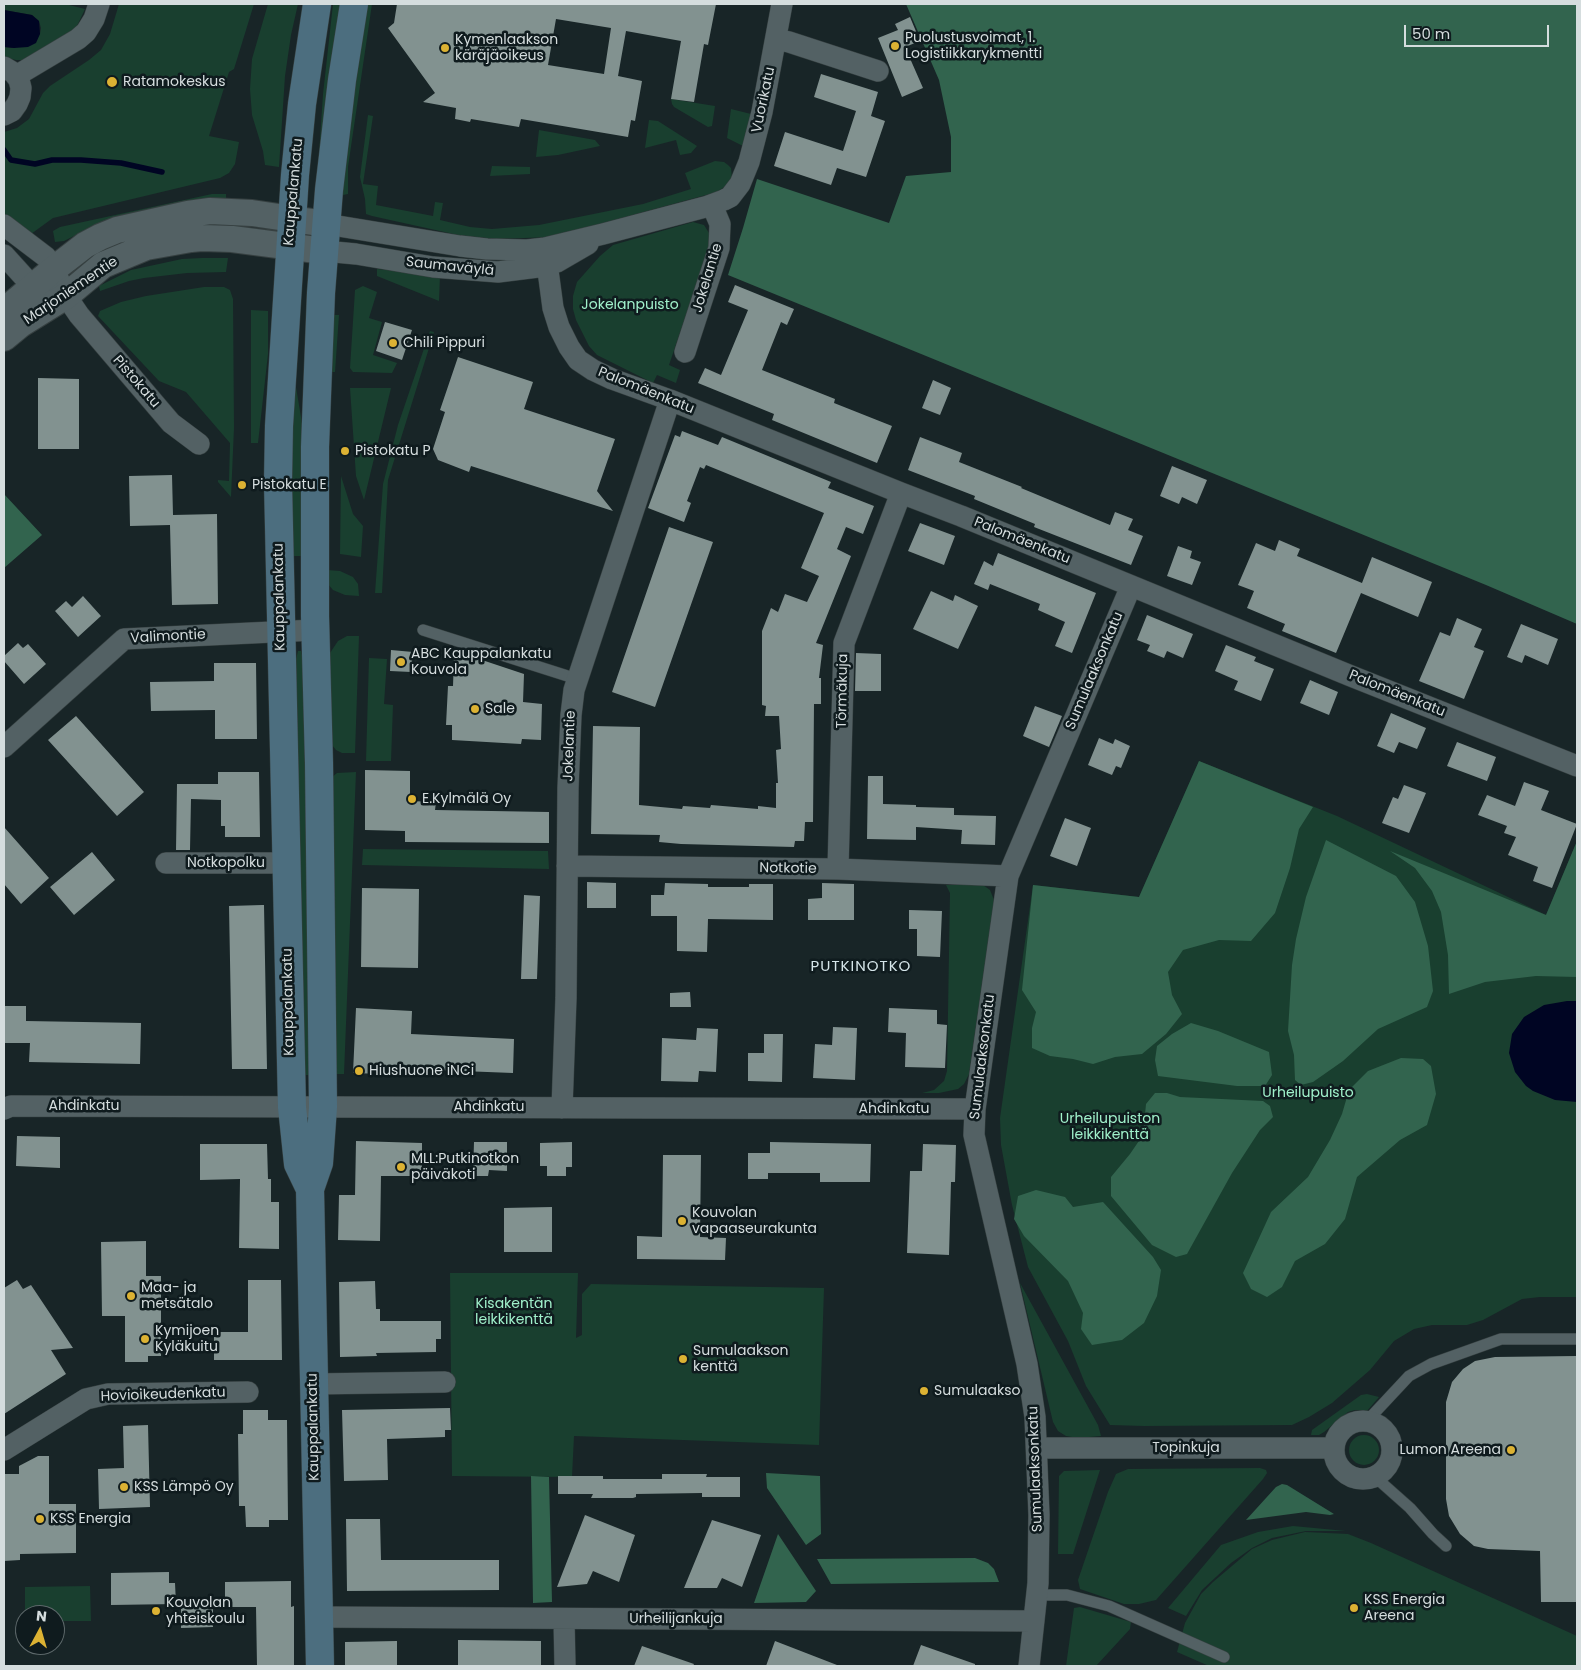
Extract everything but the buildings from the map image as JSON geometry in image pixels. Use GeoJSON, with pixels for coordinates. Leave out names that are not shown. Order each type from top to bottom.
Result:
{"type":"FeatureCollection","features":[{"type":"Feature","properties":{"kind":"main road","name":"Kauppalankatu"},"geometry":{"type":"LineString","coordinates":[[310,1189],[298,1164],[292,1107],[278,491],[279,435],[292,219],[302,104],[317,4]]}},
{"type":"Feature","properties":{"kind":"main road","name":"Kauppalankatu"},"geometry":{"type":"LineString","coordinates":[[320,1666],[310,1189],[319,1163],[323,1107],[319,773],[315,630],[316,437],[326,224],[342,80],[354,4]]}},
{"type":"Feature","properties":{"kind":"street"},"geometry":{"type":"LineString","coordinates":[[4,115],[12,111],[20,97],[21,88],[10,72],[78,40],[86,32],[94,19],[99,4]]}},
{"type":"Feature","properties":{"kind":"street","name":"Vuorikatu"},"geometry":{"type":"LineString","coordinates":[[734,192],[744,176],[762,112],[782,4]]}},
{"type":"Feature","properties":{"kind":"street"},"geometry":{"type":"LineString","coordinates":[[776,39],[878,71]]}},
{"type":"Feature","properties":{"kind":"street","name":"Saumaväylä"},"geometry":{"type":"LineString","coordinates":[[290,246],[356,254],[433,267],[498,272],[546,257],[603,234],[712,205],[724,200],[734,192]]}},
{"type":"Feature","properties":{"kind":"street","name":"Jokelantie"},"geometry":{"type":"LineString","coordinates":[[685,352],[719,248],[720,224],[712,205]]}},
{"type":"Feature","properties":{"kind":"street","name":"Marjoniementie"},"geometry":{"type":"LineString","coordinates":[[4,310],[85,245],[100,237],[136,225],[210,211],[233,211],[326,224]]}},
{"type":"Feature","properties":{"kind":"street","name":"Saumaväylä"},"geometry":{"type":"LineString","coordinates":[[326,224],[487,249],[517,250],[546,257]]}},
{"type":"Feature","properties":{"kind":"street"},"geometry":{"type":"LineString","coordinates":[[4,225],[46,258],[54,269],[66,305]]}},
{"type":"Feature","properties":{"kind":"street","name":"Marjoniementie"},"geometry":{"type":"LineString","coordinates":[[4,338],[20,324],[66,305],[103,265],[146,247],[202,238],[290,246]]}},
{"type":"Feature","properties":{"kind":"street","name":"Pistokatu"},"geometry":{"type":"LineString","coordinates":[[4,255],[32,286],[66,305],[171,423],[199,444]]}},
{"type":"Feature","properties":{"kind":"street","name":"Palomäenkatu"},"geometry":{"type":"LineString","coordinates":[[546,257],[553,308],[559,327],[569,347],[578,360],[612,380],[670,400],[901,494],[961,516],[1577,766]]}},
{"type":"Feature","properties":{"kind":"street","name":"Jokelantie"},"geometry":{"type":"LineString","coordinates":[[562,1108],[566,998],[570,715],[577,679],[670,400]]}},
{"type":"Feature","properties":{"kind":"street","name":"Törmäkuja"},"geometry":{"type":"LineString","coordinates":[[838,869],[844,643],[901,494]]}},
{"type":"Feature","properties":{"kind":"street","name":"Sumulaaksonkatu"},"geometry":{"type":"LineString","coordinates":[[1029,1666],[1037,1595],[1039,1515],[1038,1448],[1032,1385],[974,1135],[975,1109],[1008,876],[1131,586]]}},
{"type":"Feature","properties":{"kind":"street","name":"Valimontie"},"geometry":{"type":"LineString","coordinates":[[4,747],[124,639],[315,630]]}},
{"type":"Feature","properties":{"kind":"street","name":"Notkopolku"},"geometry":{"type":"LineString","coordinates":[[166,863],[286,863]]}},
{"type":"Feature","properties":{"kind":"street","name":"Notkotie"},"geometry":{"type":"LineString","coordinates":[[567,866],[838,869],[1008,876]]}},
{"type":"Feature","properties":{"kind":"street","name":"Ahdinkatu"},"geometry":{"type":"LineString","coordinates":[[4,1109],[11,1106],[975,1109]]}},
{"type":"Feature","properties":{"kind":"street"},"geometry":{"type":"LineString","coordinates":[[313,1384],[445,1382]]}},
{"type":"Feature","properties":{"kind":"street","name":"Hovioikeudenkatu"},"geometry":{"type":"LineString","coordinates":[[4,1450],[86,1399],[108,1394],[248,1392]]}},
{"type":"Feature","properties":{"kind":"street"},"geometry":{"type":"LineString","coordinates":[[1357,1421],[1367,1421],[1380,1426],[1387,1434],[1391,1446],[1390,1460],[1384,1469],[1374,1476],[1364,1478],[1350,1476],[1342,1470],[1335,1458],[1334,1448],[1337,1435],[1344,1427],[1357,1421]]}},
{"type":"Feature","properties":{"kind":"street","name":"Topinkuja"},"geometry":{"type":"LineString","coordinates":[[1038,1448],[1334,1448]]}},
{"type":"Feature","properties":{"kind":"street","name":"Urheilijankuja"},"geometry":{"type":"LineString","coordinates":[[319,1617],[1034,1621]]}},
{"type":"Feature","properties":{"kind":"street"},"geometry":{"type":"LineString","coordinates":[[564,1618],[565,1666]]}},
{"type":"Feature","properties":{"kind":"lane"},"geometry":{"type":"LineString","coordinates":[[423,630],[577,679]]}},
{"type":"Feature","properties":{"kind":"lane"},"geometry":{"type":"LineString","coordinates":[[1367,1421],[1409,1376],[1431,1364],[1500,1340],[1577,1339]]}},
{"type":"Feature","properties":{"kind":"lane"},"geometry":{"type":"LineString","coordinates":[[1374,1476],[1410,1508],[1446,1546]]}},
{"type":"Feature","properties":{"kind":"lane"},"geometry":{"type":"LineString","coordinates":[[1037,1595],[1067,1595],[1109,1606],[1224,1657]]}},
{"type":"Feature","properties":{"kind":"green space"},"geometry":{"type":"Polygon","coordinates":[[[4,4],[65,4],[85,9],[77,26],[64,40],[24,60],[16,60],[4,57],[4,47],[14,48],[40,34],[41,28],[39,21],[32,15],[4,10],[4,4]]]}},
{"type":"Feature","properties":{"kind":"green space","name":"Ratamokeskus"},"geometry":{"type":"Polygon","coordinates":[[[119,4],[254,4],[234,69],[229,72],[209,136],[239,142],[235,164],[229,173],[220,178],[53,218],[31,234],[4,215],[4,132],[17,128],[29,119],[43,93],[50,86],[101,50],[110,34],[119,4]]]}},
{"type":"Feature","properties":{"kind":"green space"},"geometry":{"type":"Polygon","coordinates":[[[268,4],[298,4],[285,76],[279,167],[265,165],[263,151],[252,115],[250,89],[252,59],[268,4]]]}},
{"type":"Feature","properties":{"kind":"green space"},"geometry":{"type":"Polygon","coordinates":[[[333,4],[341,4],[318,170],[323,94],[333,4]]]}},
{"type":"Feature","properties":{"kind":"green space"},"geometry":{"type":"Polygon","coordinates":[[[366,4],[372,4],[348,167],[348,194],[343,195],[339,185],[366,4]]]}},
{"type":"Feature","properties":{"kind":"green space"},"geometry":{"type":"Polygon","coordinates":[[[906,4],[1577,4],[1577,624],[728,275],[757,179],[889,223],[906,176],[951,172],[951,137],[939,80],[906,4]]]}},
{"type":"Feature","properties":{"kind":"green space"},"geometry":{"type":"Polygon","coordinates":[[[671,99],[715,106],[712,126],[708,127],[674,107],[671,99]]]}},
{"type":"Feature","properties":{"kind":"green space"},"geometry":{"type":"Polygon","coordinates":[[[731,109],[751,114],[743,146],[727,138],[731,109]]]}},
{"type":"Feature","properties":{"kind":"green space"},"geometry":{"type":"Polygon","coordinates":[[[368,115],[373,116],[363,184],[378,186],[376,205],[433,216],[435,202],[443,203],[440,220],[470,227],[492,229],[539,225],[643,204],[691,189],[685,173],[715,161],[724,162],[731,168],[732,178],[730,183],[717,192],[552,237],[496,239],[458,235],[366,214],[360,177],[368,115]]]}},
{"type":"Feature","properties":{"kind":"green space"},"geometry":{"type":"Polygon","coordinates":[[[649,120],[658,121],[697,146],[691,153],[680,155],[676,140],[645,148],[649,120]]]}},
{"type":"Feature","properties":{"kind":"green space"},"geometry":{"type":"Polygon","coordinates":[[[539,130],[595,140],[600,146],[558,155],[536,157],[539,130]]]}},
{"type":"Feature","properties":{"kind":"green space"},"geometry":{"type":"Polygon","coordinates":[[[492,166],[530,167],[530,174],[490,176],[492,166]]]}},
{"type":"Feature","properties":{"kind":"green space"},"geometry":{"type":"Polygon","coordinates":[[[212,194],[226,194],[226,198],[98,224],[64,241],[55,242],[53,231],[60,227],[212,194]]]}},
{"type":"Feature","properties":{"kind":"green space","name":"Jokelanpuisto"},"geometry":{"type":"Polygon","coordinates":[[[693,222],[704,225],[709,233],[710,244],[669,365],[680,370],[676,383],[657,375],[653,383],[597,355],[589,346],[576,320],[573,309],[573,296],[577,282],[600,256],[613,245],[693,222]]]}},
{"type":"Feature","properties":{"kind":"green space"},"geometry":{"type":"Polygon","coordinates":[[[228,258],[226,272],[187,273],[144,278],[100,291],[99,286],[131,270],[182,259],[228,258]]]}},
{"type":"Feature","properties":{"kind":"green space"},"geometry":{"type":"Polygon","coordinates":[[[377,269],[440,275],[439,301],[377,276],[377,269]]]}},
{"type":"Feature","properties":{"kind":"green space"},"geometry":{"type":"Polygon","coordinates":[[[363,286],[377,292],[369,318],[382,322],[373,355],[397,363],[392,373],[353,372],[350,368],[355,290],[363,286]]]}},
{"type":"Feature","properties":{"kind":"green space"},"geometry":{"type":"Polygon","coordinates":[[[204,287],[224,287],[230,290],[233,299],[234,428],[231,497],[218,482],[218,480],[229,481],[230,443],[186,392],[159,381],[98,316],[100,311],[121,302],[204,287]]]}},
{"type":"Feature","properties":{"kind":"green space"},"geometry":{"type":"Polygon","coordinates":[[[251,310],[268,311],[268,354],[258,443],[251,443],[251,310]]]}},
{"type":"Feature","properties":{"kind":"green space"},"geometry":{"type":"Polygon","coordinates":[[[332,315],[339,315],[335,372],[329,372],[332,315]]]}},
{"type":"Feature","properties":{"kind":"green space"},"geometry":{"type":"Polygon","coordinates":[[[430,331],[434,332],[388,480],[382,593],[375,593],[383,484],[398,425],[430,331]]]}},
{"type":"Feature","properties":{"kind":"green space"},"geometry":{"type":"Polygon","coordinates":[[[292,380],[295,381],[303,429],[304,556],[292,556],[292,380]]]}},
{"type":"Feature","properties":{"kind":"green space"},"geometry":{"type":"Polygon","coordinates":[[[350,388],[391,388],[364,500],[356,476],[350,388]]]}},
{"type":"Feature","properties":{"kind":"green space"},"geometry":{"type":"Polygon","coordinates":[[[341,476],[353,514],[363,526],[361,557],[340,554],[341,476]]]}},
{"type":"Feature","properties":{"kind":"green space"},"geometry":{"type":"Polygon","coordinates":[[[4,494],[42,535],[4,568],[4,494]]]}},
{"type":"Feature","properties":{"kind":"green space"},"geometry":{"type":"Polygon","coordinates":[[[327,570],[340,571],[353,577],[358,584],[359,596],[345,595],[333,590],[327,583],[327,570]]]}},
{"type":"Feature","properties":{"kind":"green space"},"geometry":{"type":"Polygon","coordinates":[[[347,636],[359,636],[355,753],[342,753],[332,745],[330,653],[338,641],[347,636]]]}},
{"type":"Feature","properties":{"kind":"green space"},"geometry":{"type":"Polygon","coordinates":[[[298,651],[301,651],[303,659],[312,1075],[304,1075],[296,659],[298,651]]]}},
{"type":"Feature","properties":{"kind":"green space"},"geometry":{"type":"Polygon","coordinates":[[[369,658],[387,659],[384,704],[393,705],[391,761],[366,761],[369,658]]]}},
{"type":"Feature","properties":{"kind":"green space","name":"Urheilupuisto"},"geometry":{"type":"Polygon","coordinates":[[[1199,761],[1337,816],[1546,915],[1577,841],[1577,1297],[1522,1299],[1483,1320],[1467,1325],[1432,1325],[1414,1329],[1394,1341],[1370,1370],[1332,1403],[1292,1425],[1110,1425],[1086,1386],[1068,1341],[1028,1267],[1012,1205],[1001,1145],[1000,1118],[1033,885],[1139,897],[1199,761]]]}},
{"type":"Feature","properties":{"kind":"green space"},"geometry":{"type":"Polygon","coordinates":[[[1199,761],[1313,807],[1299,829],[1290,868],[1275,913],[1251,941],[1219,940],[1183,950],[1168,972],[1172,995],[1182,1014],[1166,1034],[1142,1054],[1115,1057],[1093,1064],[1050,1056],[1032,1048],[1032,1028],[1036,1012],[1022,990],[1033,885],[1139,897],[1199,761]]]}},
{"type":"Feature","properties":{"kind":"green space"},"geometry":{"type":"Polygon","coordinates":[[[356,772],[344,1074],[335,1074],[331,778],[337,773],[356,772]]]}},
{"type":"Feature","properties":{"kind":"green space"},"geometry":{"type":"Polygon","coordinates":[[[1326,840],[1396,876],[1415,902],[1428,946],[1433,991],[1427,1007],[1378,1029],[1343,1061],[1313,1082],[1301,1085],[1295,1080],[1294,1055],[1288,1031],[1292,965],[1306,897],[1326,840]]]}},
{"type":"Feature","properties":{"kind":"green space"},"geometry":{"type":"Polygon","coordinates":[[[1577,841],[1577,977],[1536,976],[1485,982],[1449,994],[1448,955],[1441,912],[1432,891],[1415,868],[1390,851],[1546,915],[1577,841]]]}},
{"type":"Feature","properties":{"kind":"green space"},"geometry":{"type":"Polygon","coordinates":[[[363,849],[548,851],[549,869],[362,865],[363,849]]]}},
{"type":"Feature","properties":{"kind":"green space"},"geometry":{"type":"Polygon","coordinates":[[[946,885],[983,885],[990,890],[994,900],[969,1074],[964,1084],[958,1089],[939,1093],[922,1093],[934,1090],[944,1081],[947,1071],[950,893],[946,885]]]}},
{"type":"Feature","properties":{"kind":"green space"},"geometry":{"type":"Polygon","coordinates":[[[1191,1023],[1218,1031],[1269,1052],[1272,1075],[1265,1086],[1237,1086],[1158,1076],[1155,1060],[1157,1046],[1172,1034],[1191,1023]]]}},
{"type":"Feature","properties":{"kind":"green space"},"geometry":{"type":"Polygon","coordinates":[[[1401,1058],[1423,1059],[1431,1066],[1436,1094],[1427,1125],[1400,1140],[1357,1177],[1345,1219],[1325,1244],[1295,1261],[1282,1287],[1267,1297],[1251,1289],[1243,1273],[1271,1212],[1308,1177],[1330,1140],[1342,1114],[1349,1090],[1368,1071],[1401,1058]]]}},
{"type":"Feature","properties":{"kind":"green space"},"geometry":{"type":"Polygon","coordinates":[[[1155,1093],[1167,1093],[1180,1097],[1263,1101],[1270,1106],[1273,1117],[1260,1130],[1232,1173],[1187,1254],[1176,1257],[1152,1245],[1111,1196],[1111,1177],[1143,1135],[1146,1104],[1155,1093]]]}},
{"type":"Feature","properties":{"kind":"green space"},"geometry":{"type":"Polygon","coordinates":[[[1036,1190],[1065,1197],[1073,1207],[1103,1202],[1153,1257],[1161,1270],[1157,1296],[1144,1323],[1122,1340],[1092,1345],[1081,1329],[1083,1313],[1068,1281],[1024,1236],[1014,1219],[1018,1196],[1036,1190]]]}},
{"type":"Feature","properties":{"kind":"green space","name":"Sumulaakson kenttä"},"geometry":{"type":"Polygon","coordinates":[[[450,1273],[578,1273],[576,1338],[582,1335],[582,1294],[591,1284],[824,1288],[819,1445],[574,1436],[572,1477],[452,1476],[450,1273]]]}},
{"type":"Feature","properties":{"kind":"green space"},"geometry":{"type":"Polygon","coordinates":[[[1020,1283],[1098,1425],[1101,1436],[1078,1438],[1066,1436],[1058,1431],[1053,1422],[1020,1283]]]}},
{"type":"Feature","properties":{"kind":"green space"},"geometry":{"type":"Polygon","coordinates":[[[1367,1394],[1379,1397],[1367,1411],[1355,1410],[1348,1412],[1324,1432],[1319,1435],[1311,1435],[1312,1430],[1361,1395],[1367,1394]]]}},
{"type":"Feature","properties":{"kind":"green space"},"geometry":{"type":"Polygon","coordinates":[[[1364,1435],[1375,1439],[1379,1450],[1375,1461],[1364,1465],[1353,1461],[1349,1450],[1353,1439],[1364,1435]]]}},
{"type":"Feature","properties":{"kind":"green space"},"geometry":{"type":"Polygon","coordinates":[[[1260,1468],[1266,1470],[1267,1473],[1263,1479],[1156,1600],[1139,1604],[1124,1604],[1080,1589],[1078,1580],[1116,1474],[1128,1469],[1260,1468]]]}},
{"type":"Feature","properties":{"kind":"green space"},"geometry":{"type":"Polygon","coordinates":[[[1100,1470],[1073,1554],[1058,1554],[1059,1476],[1064,1471],[1100,1470]]]}},
{"type":"Feature","properties":{"kind":"green space"},"geometry":{"type":"Polygon","coordinates":[[[766,1473],[820,1476],[821,1534],[806,1545],[767,1488],[766,1473]]]}},
{"type":"Feature","properties":{"kind":"green space"},"geometry":{"type":"Polygon","coordinates":[[[531,1476],[549,1477],[552,1602],[533,1603],[531,1476]]]}},
{"type":"Feature","properties":{"kind":"green space"},"geometry":{"type":"Polygon","coordinates":[[[1282,1484],[1287,1485],[1334,1514],[1306,1512],[1246,1520],[1276,1487],[1282,1484]]]}},
{"type":"Feature","properties":{"kind":"green space"},"geometry":{"type":"Polygon","coordinates":[[[1293,1526],[1346,1531],[1306,1531],[1272,1538],[1252,1548],[1231,1563],[1202,1590],[1186,1616],[1168,1608],[1221,1545],[1258,1532],[1293,1526]]]}},
{"type":"Feature","properties":{"kind":"green space","name":"KSS Energia Areena"},"geometry":{"type":"Polygon","coordinates":[[[1305,1532],[1348,1534],[1577,1636],[1577,1666],[1209,1666],[1177,1652],[1185,1623],[1201,1594],[1213,1582],[1252,1549],[1272,1540],[1305,1532]]]}},
{"type":"Feature","properties":{"kind":"green space"},"geometry":{"type":"Polygon","coordinates":[[[778,1534],[816,1591],[806,1602],[754,1603],[778,1534]]]}},
{"type":"Feature","properties":{"kind":"green space"},"geometry":{"type":"Polygon","coordinates":[[[975,1558],[988,1563],[994,1569],[999,1582],[831,1584],[817,1559],[975,1558]]]}},
{"type":"Feature","properties":{"kind":"green space"},"geometry":{"type":"Polygon","coordinates":[[[90,1586],[91,1621],[65,1621],[65,1605],[25,1605],[25,1587],[90,1586]]]}},
{"type":"Feature","properties":{"kind":"green space"},"geometry":{"type":"Polygon","coordinates":[[[1080,1607],[1131,1622],[1130,1629],[1096,1666],[1066,1666],[1074,1608],[1080,1607]]]}},
{"type":"Feature","properties":{"kind":"water"},"geometry":{"type":"Polygon","coordinates":[[[4,10],[32,15],[39,21],[40,34],[36,43],[28,47],[4,47],[4,10]]]}},
{"type":"Feature","properties":{"kind":"water"},"geometry":{"type":"Polygon","coordinates":[[[1577,1001],[1577,1102],[1555,1100],[1526,1086],[1515,1072],[1509,1053],[1512,1034],[1524,1017],[1544,1005],[1577,1001]]]}},
{"type":"Feature","properties":{"kind":"waterway"},"geometry":{"type":"LineString","coordinates":[[4,150],[11,160],[35,164],[52,160],[81,160],[121,163],[162,172]]}},
{"type":"Feature","properties":{"kind":"place","name":"Puolustusvoimat, 1. Logistiikkarykmentti"},"geometry":{"type":"Point","coordinates":[895,46]}},
{"type":"Feature","properties":{"kind":"place","name":"Kymenlaakson käräjäoikeus"},"geometry":{"type":"Point","coordinates":[445,48]}},
{"type":"Feature","properties":{"kind":"place","name":"Ratamokeskus"},"geometry":{"type":"Point","coordinates":[112,82]}},
{"type":"Feature","properties":{"kind":"place","name":"Chili Pippuri"},"geometry":{"type":"Point","coordinates":[393,343]}},
{"type":"Feature","properties":{"kind":"place","name":"Pistokatu P"},"geometry":{"type":"Point","coordinates":[345,451]}},
{"type":"Feature","properties":{"kind":"place","name":"Pistokatu E"},"geometry":{"type":"Point","coordinates":[242,485]}},
{"type":"Feature","properties":{"kind":"place","name":"ABC Kauppalankatu Kouvola"},"geometry":{"type":"Point","coordinates":[401,662]}},
{"type":"Feature","properties":{"kind":"place","name":"Sale"},"geometry":{"type":"Point","coordinates":[475,709]}},
{"type":"Feature","properties":{"kind":"place","name":"E.Kylmälä Oy"},"geometry":{"type":"Point","coordinates":[412,799]}},
{"type":"Feature","properties":{"kind":"place","name":"Hiushuone iNCi"},"geometry":{"type":"Point","coordinates":[359,1071]}},
{"type":"Feature","properties":{"kind":"place","name":"MLL:Putkinotkon päiväkoti"},"geometry":{"type":"Point","coordinates":[401,1167]}},
{"type":"Feature","properties":{"kind":"place","name":"Kouvolan vapaaseurakunta"},"geometry":{"type":"Point","coordinates":[682,1221]}},
{"type":"Feature","properties":{"kind":"place","name":"Maa- ja metsätalo"},"geometry":{"type":"Point","coordinates":[131,1296]}},
{"type":"Feature","properties":{"kind":"place","name":"Kymijoen Kyläkuitu"},"geometry":{"type":"Point","coordinates":[145,1339]}},
{"type":"Feature","properties":{"kind":"place","name":"Sumulaakson kenttä"},"geometry":{"type":"Point","coordinates":[683,1359]}},
{"type":"Feature","properties":{"kind":"place","name":"Sumulaakso"},"geometry":{"type":"Point","coordinates":[924,1391]}},
{"type":"Feature","properties":{"kind":"place","name":"Lumon Areena"},"geometry":{"type":"Point","coordinates":[1511,1450]}},
{"type":"Feature","properties":{"kind":"place","name":"KSS Lämpö Oy"},"geometry":{"type":"Point","coordinates":[124,1487]}},
{"type":"Feature","properties":{"kind":"place","name":"KSS Energia"},"geometry":{"type":"Point","coordinates":[40,1519]}},
{"type":"Feature","properties":{"kind":"place","name":"KSS Energia Areena"},"geometry":{"type":"Point","coordinates":[1354,1608]}},
{"type":"Feature","properties":{"kind":"place","name":"Kouvolan yhteiskoulu"},"geometry":{"type":"Point","coordinates":[156,1611]}},
{"type":"Feature","properties":{"kind":"district","name":"PUTKINOTKO"},"geometry":{"type":"Point","coordinates":[861,967]}},
{"type":"Feature","properties":{"kind":"park label","name":"Urheilupuiston leikkikenttä"},"geometry":{"type":"Point","coordinates":[1110,1128]}},
{"type":"Feature","properties":{"kind":"park label","name":"Kisakentän leikkikenttä"},"geometry":{"type":"Point","coordinates":[514,1312]}}]}
